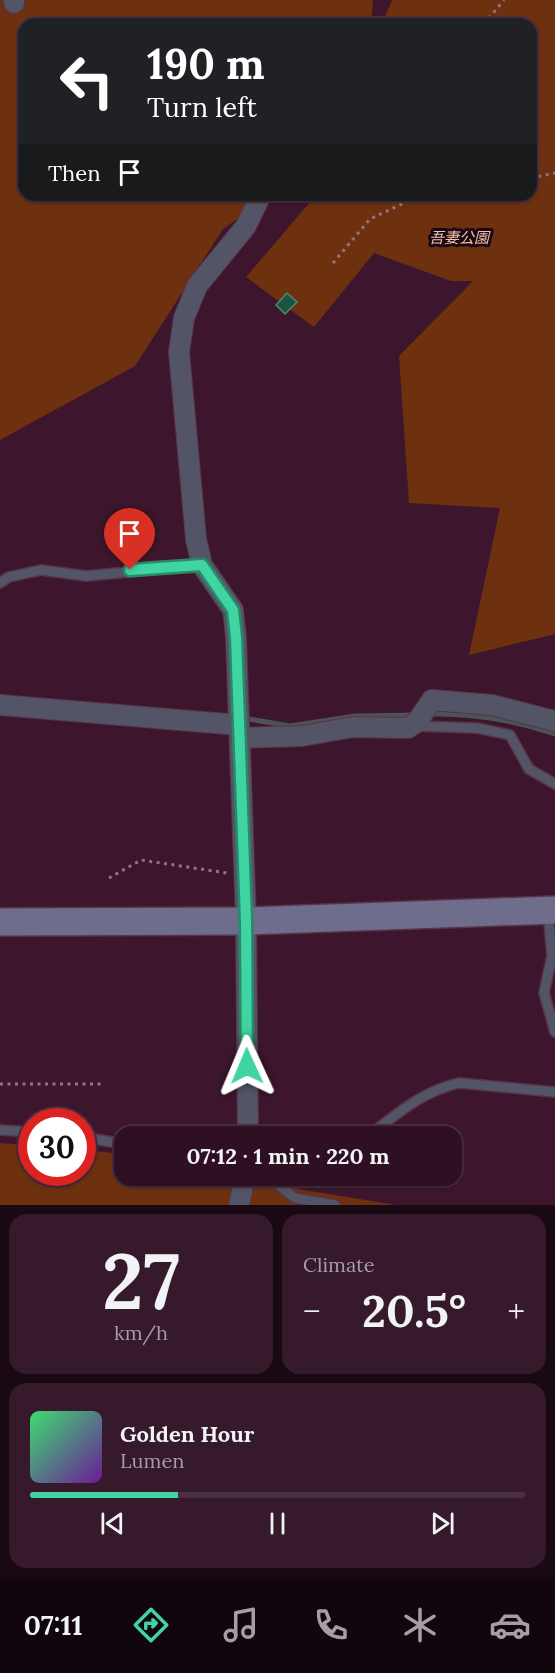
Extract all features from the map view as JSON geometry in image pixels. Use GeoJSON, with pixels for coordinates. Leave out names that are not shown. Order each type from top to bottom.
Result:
{"type":"FeatureCollection","features":[{"type":"Feature","properties":{"kind":"street"},"geometry":{"type":"LineString","coordinates":[[248,1126],[246,921],[240,732],[233,610],[202,565],[196,539],[179,352],[184,318],[197,286],[246,226],[258,201]]}},
{"type":"Feature","properties":{"kind":"street"},"geometry":{"type":"LineString","coordinates":[[0,705],[240,732],[302,736],[418,719],[432,700],[492,705],[555,721]]}},
{"type":"Feature","properties":{"kind":"street"},"geometry":{"type":"LineString","coordinates":[[0,922],[246,921],[551,910]]}},
{"type":"Feature","properties":{"kind":"street"},"geometry":{"type":"LineString","coordinates":[[239,1205],[243,1186]]}},
{"type":"Feature","properties":{"kind":"lane"},"geometry":{"type":"LineString","coordinates":[[0,583],[9,577],[41,570],[86,576],[130,570],[202,565]]}},
{"type":"Feature","properties":{"kind":"lane"},"geometry":{"type":"LineString","coordinates":[[418,719],[510,735],[529,770],[555,784]]}},
{"type":"Feature","properties":{"kind":"lane"},"geometry":{"type":"LineString","coordinates":[[551,910],[552,956],[544,993],[555,1032]]}},
{"type":"Feature","properties":{"kind":"lane"},"geometry":{"type":"LineString","coordinates":[[381,1126],[417,1099],[445,1086],[459,1083],[555,1092]]}},
{"type":"Feature","properties":{"kind":"lane"},"geometry":{"type":"LineString","coordinates":[[0,1130],[18,1131]]}},
{"type":"Feature","properties":{"kind":"lane"},"geometry":{"type":"LineString","coordinates":[[96,1139],[114,1142]]}},
{"type":"Feature","properties":{"kind":"lane"},"geometry":{"type":"LineString","coordinates":[[280,1186],[295,1198],[335,1205]]}},
{"type":"Feature","properties":{"kind":"path"},"geometry":{"type":"LineString","coordinates":[[489,18],[504,0]]}},
{"type":"Feature","properties":{"kind":"path"},"geometry":{"type":"LineString","coordinates":[[537,177],[555,173]]}},
{"type":"Feature","properties":{"kind":"path"},"geometry":{"type":"LineString","coordinates":[[333,263],[370,219],[408,201]]}},
{"type":"Feature","properties":{"kind":"path"},"geometry":{"type":"LineString","coordinates":[[109,878],[141,860],[244,875]]}},
{"type":"Feature","properties":{"kind":"path"},"geometry":{"type":"LineString","coordinates":[[0,1084],[101,1084]]}},
{"type":"Feature","properties":{"kind":"green space"},"geometry":{"type":"Polygon","coordinates":[[[0,0],[373,0],[372,18],[18,18],[18,201],[263,201],[223,229],[135,366],[0,440],[0,0]]]}},
{"type":"Feature","properties":{"kind":"green space","name":"吾妻公園"},"geometry":{"type":"Polygon","coordinates":[[[392,0],[555,0],[555,634],[469,655],[500,508],[409,503],[399,356],[473,281],[451,281],[374,253],[314,327],[246,277],[311,201],[537,201],[537,18],[384,18],[392,0]]]}},
{"type":"Feature","properties":{"kind":"green space"},"geometry":{"type":"Polygon","coordinates":[[[0,1143],[18,1144],[18,1186],[96,1186],[96,1151],[114,1153],[114,1186],[235,1186],[231,1205],[0,1205],[0,1143]]]}},
{"type":"Feature","properties":{"kind":"green space"},"geometry":{"type":"Polygon","coordinates":[[[255,1186],[293,1186],[298,1189],[396,1205],[243,1205],[255,1186]]]}},
{"type":"Feature","properties":{"kind":"building"},"geometry":{"type":"Polygon","coordinates":[[[287,293],[297,302],[285,314],[276,305],[287,293]]]}},
{"type":"Feature","properties":{"kind":"waterway"},"geometry":{"type":"LineString","coordinates":[[429,714],[493,718],[555,734]]}},
{"type":"Feature","properties":{"kind":"waterway"},"geometry":{"type":"LineString","coordinates":[[249,719],[290,726],[355,716],[417,715]]}},
{"type":"Feature","properties":{"kind":"route"},"geometry":{"type":"LineString","coordinates":[[130,570],[202,565],[233,610],[236,637],[246,921],[247,1066]]}}]}
